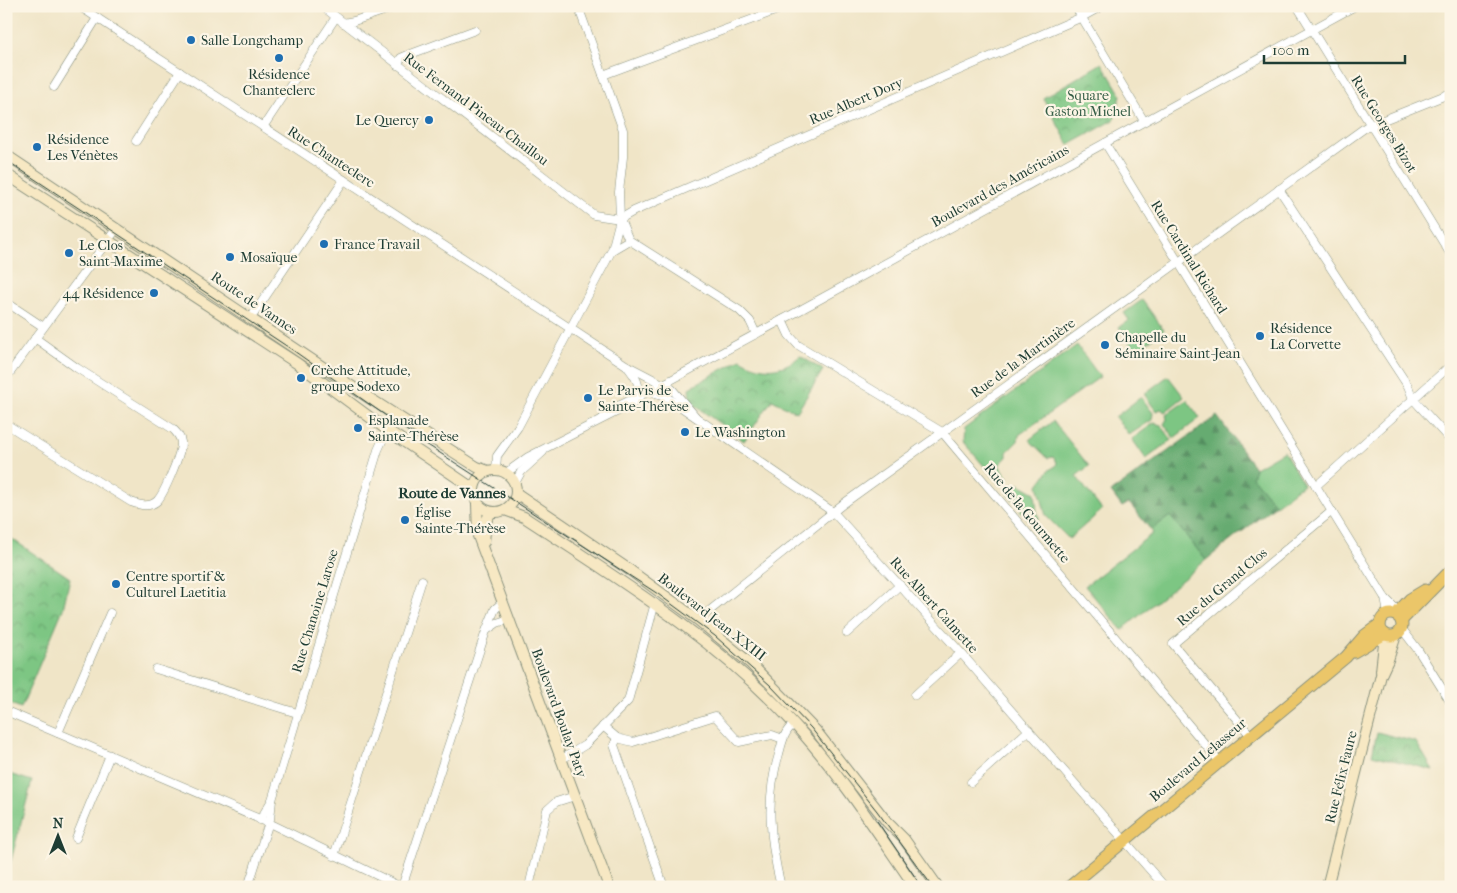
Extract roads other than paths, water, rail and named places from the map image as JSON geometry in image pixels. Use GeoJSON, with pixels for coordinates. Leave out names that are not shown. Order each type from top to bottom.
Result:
{"type":"FeatureCollection","features":[{"type":"Feature","properties":{"kind":"main road","name":"Route de Vannes"},"geometry":{"type":"LineString","coordinates":[[6,155],[366,396],[477,467],[497,471]]}},
{"type":"Feature","properties":{"kind":"main road","name":"Route de Vannes"},"geometry":{"type":"LineString","coordinates":[[6,174],[298,364],[387,430],[465,483],[476,498]]}},
{"type":"Feature","properties":{"kind":"main road"},"geometry":{"type":"LineString","coordinates":[[497,471],[516,488],[513,502],[505,510],[491,512],[483,509],[476,498],[477,481],[497,471]]}},
{"type":"Feature","properties":{"kind":"main road","name":"Boulevard Jean XXIII"},"geometry":{"type":"LineString","coordinates":[[516,488],[698,620],[751,664],[799,712],[887,822],[904,839],[938,887]]}},
{"type":"Feature","properties":{"kind":"main road","name":"Boulevard Boulay Paty"},"geometry":{"type":"LineString","coordinates":[[476,498],[476,527],[609,887]]}},
{"type":"Feature","properties":{"kind":"main road","name":"Boulevard Jean XXIII"},"geometry":{"type":"LineString","coordinates":[[505,510],[524,517],[655,603],[724,657],[794,724],[860,807],[915,887]]}},
{"type":"Feature","properties":{"kind":"main road","name":"Boulevard Boulay Paty"},"geometry":{"type":"LineString","coordinates":[[484,548],[486,521],[491,512]]}},
{"type":"Feature","properties":{"kind":"main road","name":"Boulevard Lelasseur"},"geometry":{"type":"LineString","coordinates":[[1069,887],[1346,657],[1364,636],[1392,625],[1451,570]]}},
{"type":"Feature","properties":{"kind":"main road","name":"Rue Félix Faure"},"geometry":{"type":"LineString","coordinates":[[1327,887],[1392,625]]}},
{"type":"Feature","properties":{"kind":"street","name":"Rue Chanteclerc"},"geometry":{"type":"LineString","coordinates":[[79,6],[571,327]]}},
{"type":"Feature","properties":{"kind":"street","name":"Rue Fernand Pineau-Chaillou"},"geometry":{"type":"LineString","coordinates":[[322,6],[594,215],[620,219]]}},
{"type":"Feature","properties":{"kind":"street"},"geometry":{"type":"LineString","coordinates":[[263,127],[340,20],[354,21],[398,6]]}},
{"type":"Feature","properties":{"kind":"street"},"geometry":{"type":"LineString","coordinates":[[497,471],[497,456],[518,427],[612,250],[620,219],[619,192],[624,137],[578,6]]}},
{"type":"Feature","properties":{"kind":"street"},"geometry":{"type":"LineString","coordinates":[[603,75],[788,6]]}},
{"type":"Feature","properties":{"kind":"street"},"geometry":{"type":"LineString","coordinates":[[1075,6],[1144,121]]}},
{"type":"Feature","properties":{"kind":"street","name":"Rue Albert Dory"},"geometry":{"type":"LineString","coordinates":[[620,219],[643,207],[1082,17],[1102,6]]}},
{"type":"Feature","properties":{"kind":"street","name":"Rue Georges Bizot"},"geometry":{"type":"LineString","coordinates":[[1297,6],[1451,255]]}},
{"type":"Feature","properties":{"kind":"street","name":"Boulevard des Américains"},"geometry":{"type":"LineString","coordinates":[[497,471],[603,418],[623,410],[658,388],[1355,6]]}},
{"type":"Feature","properties":{"kind":"street"},"geometry":{"type":"LineString","coordinates":[[54,87],[98,18]]}},
{"type":"Feature","properties":{"kind":"street"},"geometry":{"type":"LineString","coordinates":[[397,65],[402,58],[408,55],[475,30]]}},
{"type":"Feature","properties":{"kind":"street"},"geometry":{"type":"LineString","coordinates":[[136,141],[180,72]]}},
{"type":"Feature","properties":{"kind":"street","name":"Rue de la Martinière"},"geometry":{"type":"LineString","coordinates":[[698,620],[833,512],[1369,125],[1451,93]]}},
{"type":"Feature","properties":{"kind":"street","name":"Rue Cardinal Richard"},"geometry":{"type":"LineString","coordinates":[[1105,143],[1316,486],[1386,598],[1394,607],[1392,625],[1418,650],[1451,703]]}},
{"type":"Feature","properties":{"kind":"street"},"geometry":{"type":"LineString","coordinates":[[251,318],[344,180]]}},
{"type":"Feature","properties":{"kind":"street"},"geometry":{"type":"LineString","coordinates":[[1279,190],[1408,386],[1413,399],[1451,441]]}},
{"type":"Feature","properties":{"kind":"street"},"geometry":{"type":"LineString","coordinates":[[620,219],[629,240],[739,310],[750,321],[756,334]]}},
{"type":"Feature","properties":{"kind":"street"},"geometry":{"type":"LineString","coordinates":[[6,378],[42,326],[117,228]]}},
{"type":"Feature","properties":{"kind":"street"},"geometry":{"type":"LineString","coordinates":[[612,250],[629,240]]}},
{"type":"Feature","properties":{"kind":"street"},"geometry":{"type":"LineString","coordinates":[[6,302],[42,326]]}},
{"type":"Feature","properties":{"kind":"street","name":"Rue de la Gourmette"},"geometry":{"type":"LineString","coordinates":[[782,320],[789,335],[798,345],[942,432],[1220,762]]}},
{"type":"Feature","properties":{"kind":"street","name":"Rue Albert Calmette"},"geometry":{"type":"LineString","coordinates":[[571,327],[658,388],[663,395],[833,512],[961,653],[1165,887]]}},
{"type":"Feature","properties":{"kind":"street"},"geometry":{"type":"LineString","coordinates":[[6,424],[131,502],[146,506],[159,498],[180,452],[180,439],[173,429],[35,338]]}},
{"type":"Feature","properties":{"kind":"street","name":"Rue Albert Calmette"},"geometry":{"type":"LineString","coordinates":[[626,365],[638,384],[639,392],[636,397]]}},
{"type":"Feature","properties":{"kind":"street"},"geometry":{"type":"LineString","coordinates":[[1316,486],[1451,365]]}},
{"type":"Feature","properties":{"kind":"street","name":"Boulevard des Américains"},"geometry":{"type":"LineString","coordinates":[[603,418],[616,407],[658,388]]}},
{"type":"Feature","properties":{"kind":"street","name":"Rue Albert Calmette"},"geometry":{"type":"LineString","coordinates":[[658,388],[672,389],[696,417]]}},
{"type":"Feature","properties":{"kind":"street","name":"Rue Chanoine Larose"},"geometry":{"type":"LineString","coordinates":[[248,887],[268,823],[272,800],[298,712],[378,450],[387,430]]}},
{"type":"Feature","properties":{"kind":"street","name":"Boulevard des Américains"},"geometry":{"type":"LineString","coordinates":[[516,488],[521,472],[547,447]]}},
{"type":"Feature","properties":{"kind":"street","name":"Rue du Grand Clos"},"geometry":{"type":"LineString","coordinates":[[1251,736],[1173,644],[1332,511]]}},
{"type":"Feature","properties":{"kind":"street"},"geometry":{"type":"LineString","coordinates":[[334,856],[422,580]]}},
{"type":"Feature","properties":{"kind":"street"},"geometry":{"type":"LineString","coordinates":[[847,633],[900,585]]}},
{"type":"Feature","properties":{"kind":"street"},"geometry":{"type":"LineString","coordinates":[[6,711],[268,823],[401,887],[486,631],[495,609],[503,602]]}},
{"type":"Feature","properties":{"kind":"street"},"geometry":{"type":"LineString","coordinates":[[562,759],[585,745],[628,701],[655,603]]}},
{"type":"Feature","properties":{"kind":"street"},"geometry":{"type":"LineString","coordinates":[[58,733],[110,613]]}},
{"type":"Feature","properties":{"kind":"street"},"geometry":{"type":"LineString","coordinates":[[486,631],[494,625],[509,619]]}},
{"type":"Feature","properties":{"kind":"street"},"geometry":{"type":"LineString","coordinates":[[915,695],[961,653]]}},
{"type":"Feature","properties":{"kind":"street"},"geometry":{"type":"LineString","coordinates":[[156,670],[298,712]]}},
{"type":"Feature","properties":{"kind":"street"},"geometry":{"type":"LineString","coordinates":[[603,726],[617,738],[633,742],[711,716],[718,718],[739,742],[772,735],[783,739]]}},
{"type":"Feature","properties":{"kind":"street"},"geometry":{"type":"LineString","coordinates":[[781,887],[771,845],[769,805],[773,771],[783,739],[794,724]]}},
{"type":"Feature","properties":{"kind":"street"},"geometry":{"type":"LineString","coordinates":[[971,782],[1029,730]]}},
{"type":"Feature","properties":{"kind":"street"},"geometry":{"type":"LineString","coordinates":[[617,738],[614,745],[664,887]]}},
{"type":"Feature","properties":{"kind":"street"},"geometry":{"type":"LineString","coordinates":[[76,838],[110,756]]}},
{"type":"Feature","properties":{"kind":"street"},"geometry":{"type":"LineString","coordinates":[[529,887],[547,810],[552,804],[575,796]]}},
{"type":"Feature","properties":{"kind":"street","name":"Rue Chanoine Larose"},"geometry":{"type":"LineString","coordinates":[[260,820],[272,800]]}},
{"type":"Feature","properties":{"kind":"tram line"},"geometry":{"type":"LineString","coordinates":[[6,160],[294,351],[423,442],[658,594],[715,636],[770,685],[811,728],[877,811],[933,887]]}},
{"type":"Feature","properties":{"kind":"tram line"},"geometry":{"type":"LineString","coordinates":[[877,821],[922,887]]}},
{"type":"Feature","properties":{"kind":"place","name":"Salle Longchamp"},"geometry":{"type":"Point","coordinates":[191,40]}},
{"type":"Feature","properties":{"kind":"place","name":"Résidence Chanteclerc"},"geometry":{"type":"Point","coordinates":[279,58]}},
{"type":"Feature","properties":{"kind":"place","name":"Le Quercy"},"geometry":{"type":"Point","coordinates":[429,120]}},
{"type":"Feature","properties":{"kind":"place","name":"Résidence Les Vénètes"},"geometry":{"type":"Point","coordinates":[37,147]}},
{"type":"Feature","properties":{"kind":"place","name":"France Travail"},"geometry":{"type":"Point","coordinates":[324,244]}},
{"type":"Feature","properties":{"kind":"place","name":"Le Clos Saint-Maxime"},"geometry":{"type":"Point","coordinates":[69,253]}},
{"type":"Feature","properties":{"kind":"place","name":"Mosaïque"},"geometry":{"type":"Point","coordinates":[230,257]}},
{"type":"Feature","properties":{"kind":"place","name":"44 Résidence"},"geometry":{"type":"Point","coordinates":[154,293]}},
{"type":"Feature","properties":{"kind":"place","name":"Résidence La Corvette"},"geometry":{"type":"Point","coordinates":[1260,336]}},
{"type":"Feature","properties":{"kind":"place","name":"Chapelle du Séminaire Saint-Jean"},"geometry":{"type":"Point","coordinates":[1105,345]}},
{"type":"Feature","properties":{"kind":"place","name":"Crèche Attitude, groupe Sodexo"},"geometry":{"type":"Point","coordinates":[301,378]}},
{"type":"Feature","properties":{"kind":"place","name":"Le Parvis de Sainte-Thérèse"},"geometry":{"type":"Point","coordinates":[588,398]}},
{"type":"Feature","properties":{"kind":"place","name":"Esplanade Sainte-Thérèse"},"geometry":{"type":"Point","coordinates":[358,428]}},
{"type":"Feature","properties":{"kind":"place","name":"Le Washington"},"geometry":{"type":"Point","coordinates":[685,432]}},
{"type":"Feature","properties":{"kind":"place","name":"Église Sainte-Thérèse"},"geometry":{"type":"Point","coordinates":[405,520]}},
{"type":"Feature","properties":{"kind":"place","name":"Centre sportif & Culturel Laetitia"},"geometry":{"type":"Point","coordinates":[116,584]}},
{"type":"Feature","properties":{"kind":"district","name":"Route de Vannes"},"geometry":{"type":"Point","coordinates":[452,493]}},
{"type":"Feature","properties":{"kind":"park label","name":"Square Gaston Michel"},"geometry":{"type":"Point","coordinates":[1088,104]}}]}
